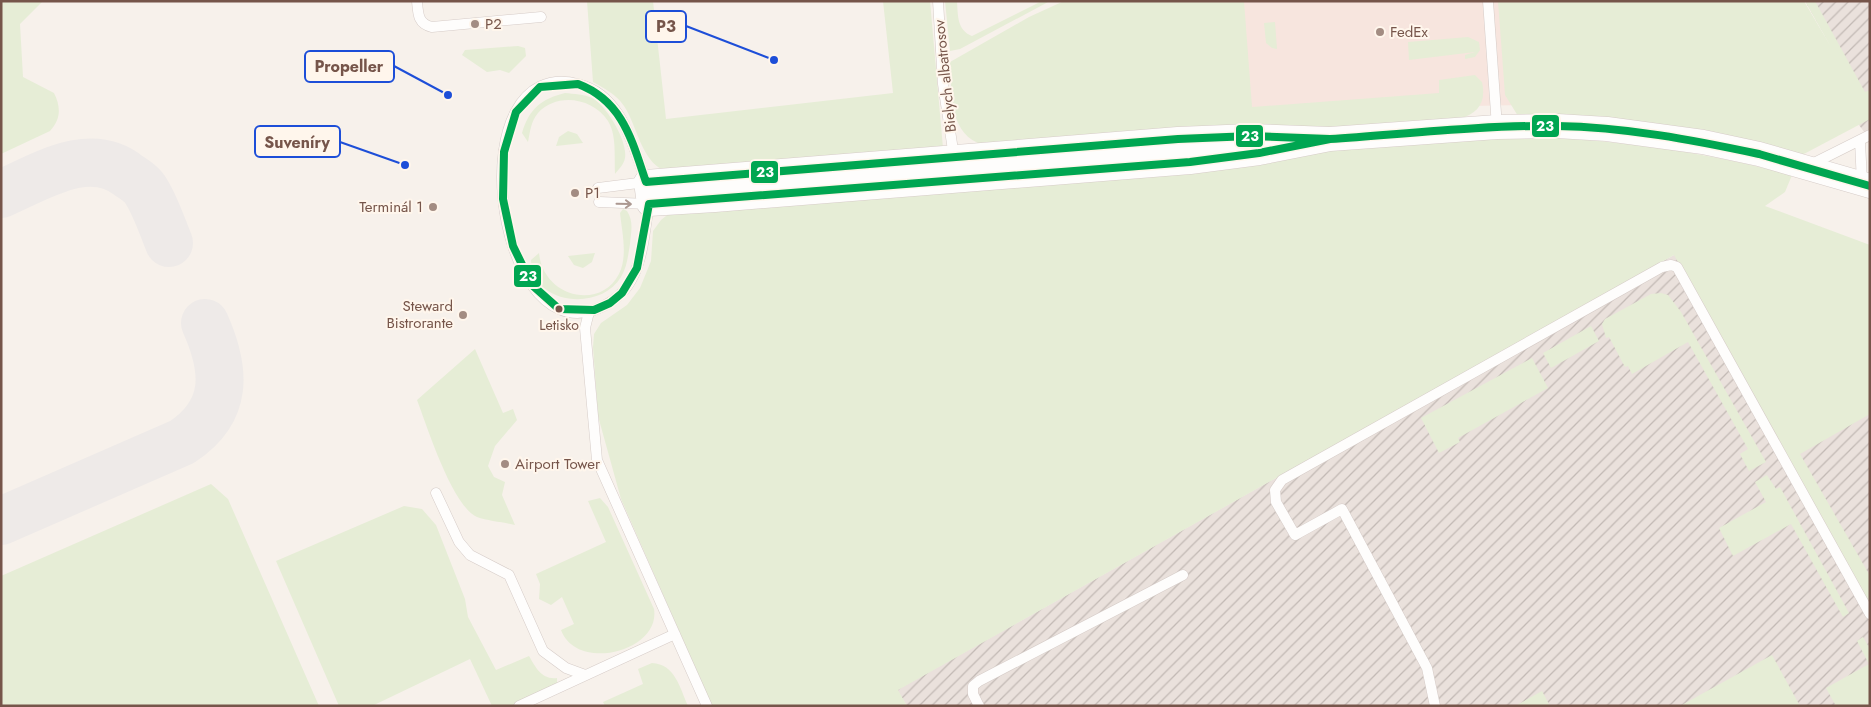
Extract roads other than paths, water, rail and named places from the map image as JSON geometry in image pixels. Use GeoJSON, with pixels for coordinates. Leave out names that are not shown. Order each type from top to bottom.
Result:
{"type":"FeatureCollection","features":[{"type":"Feature","properties":{"kind":"street"},"geometry":{"type":"LineString","coordinates":[[648,193],[956,168],[1190,162],[1259,153],[1330,139],[1497,127],[1557,126],[1652,134],[1759,154],[1866,184]]}},
{"type":"Feature","properties":{"kind":"lane"},"geometry":{"type":"LineString","coordinates":[[417,1],[419,19],[425,26],[432,27],[541,16]]}},
{"type":"Feature","properties":{"kind":"lane","name":"Bielych albatrosov"},"geometry":{"type":"LineString","coordinates":[[938,1],[943,84],[956,168]]}},
{"type":"Feature","properties":{"kind":"lane"},"geometry":{"type":"LineString","coordinates":[[1488,1],[1497,127]]}},
{"type":"Feature","properties":{"kind":"lane"},"geometry":{"type":"LineString","coordinates":[[562,81],[584,85],[602,95],[614,106],[636,153],[648,193],[638,261],[626,291],[606,306],[589,312],[565,311],[544,301],[518,259],[506,216],[503,156],[515,111],[529,93],[548,83],[562,81]]}},
{"type":"Feature","properties":{"kind":"lane"},"geometry":{"type":"LineString","coordinates":[[1804,168],[1870,135]]}},
{"type":"Feature","properties":{"kind":"lane"},"geometry":{"type":"LineString","coordinates":[[1860,141],[1866,184]]}},
{"type":"Feature","properties":{"kind":"lane"},"geometry":{"type":"LineString","coordinates":[[598,188],[648,193]]}},
{"type":"Feature","properties":{"kind":"lane"},"geometry":{"type":"LineString","coordinates":[[600,202],[648,193]]}},
{"type":"Feature","properties":{"kind":"lane"},"geometry":{"type":"LineString","coordinates":[[1435,706],[1428,668],[1342,509],[1295,535],[1276,502],[1275,490],[1282,480],[1662,266],[1671,265],[1677,267],[1870,614]]}},
{"type":"Feature","properties":{"kind":"lane"},"geometry":{"type":"LineString","coordinates":[[589,312],[585,328],[597,460],[707,706]]}},
{"type":"Feature","properties":{"kind":"lane"},"geometry":{"type":"LineString","coordinates":[[436,493],[459,542],[470,555],[509,575],[543,651],[566,668],[585,675]]}},
{"type":"Feature","properties":{"kind":"lane"},"geometry":{"type":"LineString","coordinates":[[977,703],[973,686],[979,681],[1183,575]]}},
{"type":"Feature","properties":{"kind":"lane"},"geometry":{"type":"LineString","coordinates":[[519,706],[675,634]]}},
{"type":"Feature","properties":{"kind":"place","name":"P2"},"geometry":{"type":"Point","coordinates":[475,24]}},
{"type":"Feature","properties":{"kind":"place","name":"FedEx"},"geometry":{"type":"Point","coordinates":[1380,32]}},
{"type":"Feature","properties":{"kind":"place","name":"P3"},"geometry":{"type":"Point","coordinates":[774,60]}},
{"type":"Feature","properties":{"kind":"place","name":"Propeller"},"geometry":{"type":"Point","coordinates":[448,95]}},
{"type":"Feature","properties":{"kind":"place","name":"Suveníry"},"geometry":{"type":"Point","coordinates":[405,165]}},
{"type":"Feature","properties":{"kind":"place","name":"P1"},"geometry":{"type":"Point","coordinates":[575,193]}},
{"type":"Feature","properties":{"kind":"place","name":"Terminál 1"},"geometry":{"type":"Point","coordinates":[433,207]}},
{"type":"Feature","properties":{"kind":"place","name":"Letisko"},"geometry":{"type":"Point","coordinates":[559,309]}},
{"type":"Feature","properties":{"kind":"place","name":"Steward Bistrorante"},"geometry":{"type":"Point","coordinates":[463,315]}},
{"type":"Feature","properties":{"kind":"place","name":"Airport Tower"},"geometry":{"type":"Point","coordinates":[505,464]}}]}
